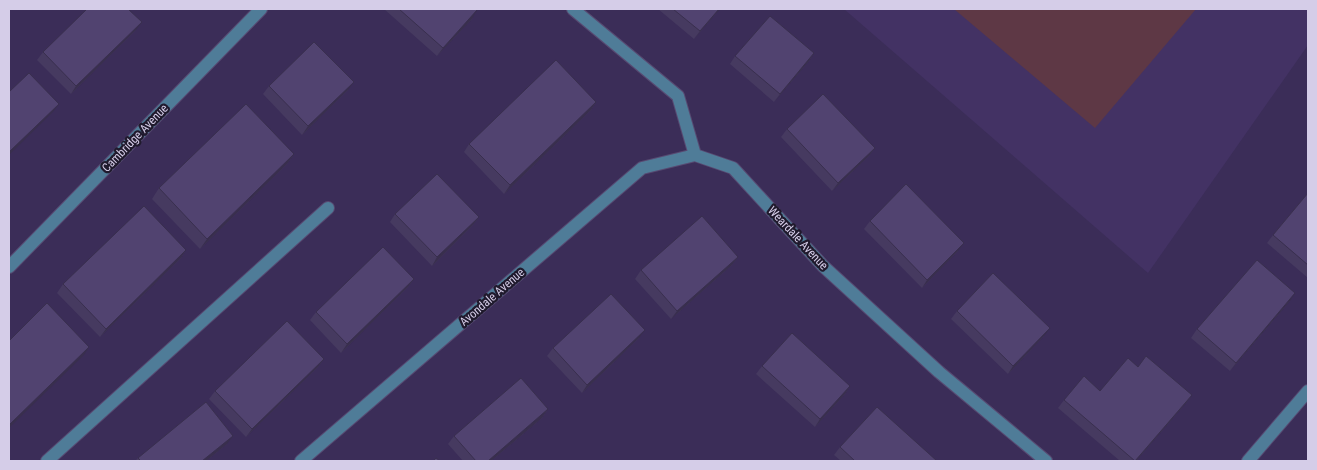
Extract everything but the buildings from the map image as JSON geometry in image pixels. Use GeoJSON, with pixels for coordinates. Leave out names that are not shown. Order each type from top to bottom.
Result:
{"type":"FeatureCollection","features":[{"type":"Feature","properties":{"kind":"street","name":"Cambridge Avenue"},"geometry":{"type":"LineString","coordinates":[[9,267],[261,9]]}},
{"type":"Feature","properties":{"kind":"street"},"geometry":{"type":"LineString","coordinates":[[573,9],[678,96],[695,155]]}},
{"type":"Feature","properties":{"kind":"street","name":"Avondale Avenue"},"geometry":{"type":"LineString","coordinates":[[301,461],[642,168],[695,155]]}},
{"type":"Feature","properties":{"kind":"street","name":"Weardale Avenue"},"geometry":{"type":"LineString","coordinates":[[695,155],[733,168],[823,266],[939,372],[1046,461]]}},
{"type":"Feature","properties":{"kind":"street"},"geometry":{"type":"LineString","coordinates":[[47,461],[328,208]]}},
{"type":"Feature","properties":{"kind":"street"},"geometry":{"type":"LineString","coordinates":[[1248,461],[1308,391]]}},
{"type":"Feature","properties":{"kind":"shaded area"},"geometry":{"type":"Polygon","coordinates":[[[844,9],[1308,9],[1308,45],[1148,273],[844,9]]]}},
{"type":"Feature","properties":{"kind":"shaded area"},"geometry":{"type":"Polygon","coordinates":[[[954,9],[1196,9],[1095,128],[954,9]]]}}]}
